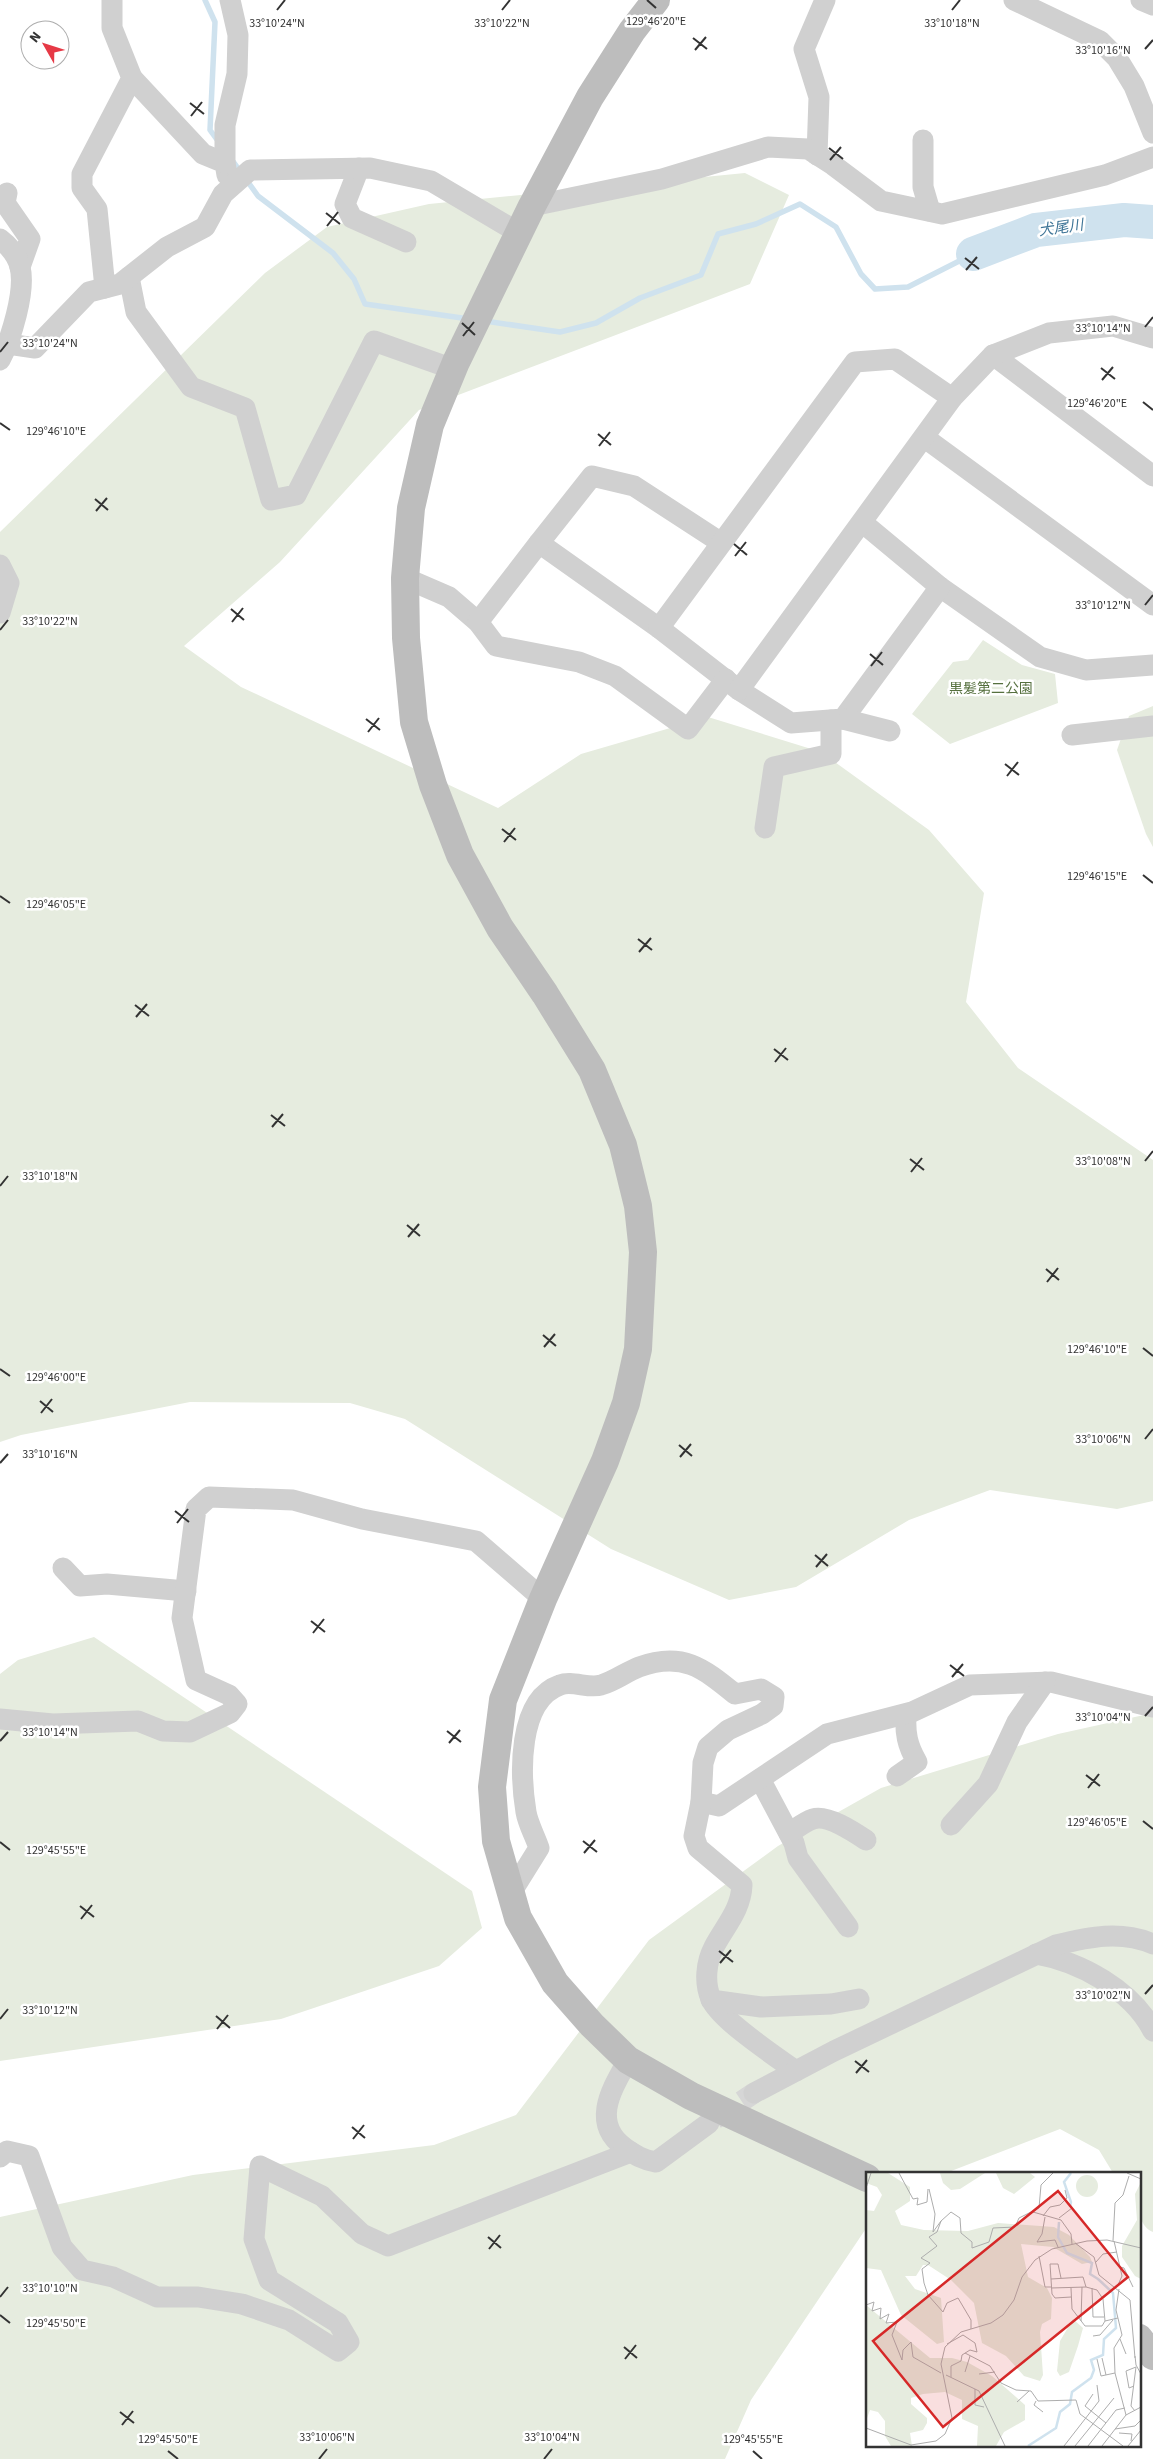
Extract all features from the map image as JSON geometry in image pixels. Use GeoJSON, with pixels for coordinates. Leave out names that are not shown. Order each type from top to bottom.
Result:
{"type":"FeatureCollection","features":[{"type":"Feature","properties":{"kind":"street"},"geometry":{"type":"LineString","coordinates":[[112,0],[112,28],[132,78],[204,154],[225,163]]}},
{"type":"Feature","properties":{"kind":"street"},"geometry":{"type":"LineString","coordinates":[[230,0],[238,35],[237,74],[225,132],[225,163],[232,186]]}},
{"type":"Feature","properties":{"kind":"street"},"geometry":{"type":"LineString","coordinates":[[656,0],[632,32],[590,97],[532,206],[454,365],[430,425],[411,508],[405,578],[406,638],[414,722],[433,786],[460,855],[500,928],[545,994],[592,1070],[623,1145],[638,1206],[643,1252],[642,1301],[638,1349],[626,1403],[605,1461],[543,1599],[502,1700],[492,1787],[496,1841],[518,1918],[555,1984],[592,2025],[628,2060],[691,2096],[866,2178]]}},
{"type":"Feature","properties":{"kind":"street"},"geometry":{"type":"LineString","coordinates":[[817,155],[819,97],[804,49],[825,0]]}},
{"type":"Feature","properties":{"kind":"street"},"geometry":{"type":"LineString","coordinates":[[1015,0],[1100,41],[1117,58],[1134,86],[1153,133]]}},
{"type":"Feature","properties":{"kind":"street"},"geometry":{"type":"LineString","coordinates":[[105,288],[96,209],[82,188],[82,174],[132,78]]}},
{"type":"Feature","properties":{"kind":"street"},"geometry":{"type":"LineString","coordinates":[[923,140],[923,187],[930,211]]}},
{"type":"Feature","properties":{"kind":"street"},"geometry":{"type":"LineString","coordinates":[[532,206],[662,179],[768,147],[808,149],[881,201],[942,214],[1105,175],[1153,157]]}},
{"type":"Feature","properties":{"kind":"street"},"geometry":{"type":"LineString","coordinates":[[359,168],[345,204],[352,218],[406,242]]}},
{"type":"Feature","properties":{"kind":"street"},"geometry":{"type":"LineString","coordinates":[[7,193],[5,203],[30,239],[20,267],[20,290],[4,352],[35,348],[89,292],[120,284],[167,247],[205,227],[223,194],[250,170],[370,168],[431,181],[519,233]]}},
{"type":"Feature","properties":{"kind":"street"},"geometry":{"type":"LineString","coordinates":[[0,239],[10,248],[20,267]]}},
{"type":"Feature","properties":{"kind":"street"},"geometry":{"type":"LineString","coordinates":[[129,277],[136,312],[191,387],[245,408],[271,500],[296,495],[374,341],[454,365]]}},
{"type":"Feature","properties":{"kind":"street"},"geometry":{"type":"LineString","coordinates":[[405,578],[449,596],[478,622],[496,646],[579,662],[615,676],[688,729],[732,685],[863,523],[952,398],[993,355],[1049,333],[1113,326],[1153,338]]}},
{"type":"Feature","properties":{"kind":"street"},"geometry":{"type":"LineString","coordinates":[[993,355],[1153,476]]}},
{"type":"Feature","properties":{"kind":"street"},"geometry":{"type":"LineString","coordinates":[[659,628],[720,542],[856,362],[894,359],[952,398]]}},
{"type":"Feature","properties":{"kind":"street"},"geometry":{"type":"LineString","coordinates":[[925,438],[1153,605]]}},
{"type":"Feature","properties":{"kind":"street"},"geometry":{"type":"LineString","coordinates":[[478,622],[592,476],[634,486],[720,542]]}},
{"type":"Feature","properties":{"kind":"street"},"geometry":{"type":"LineString","coordinates":[[863,523],[940,587],[1040,657],[1086,670],[1153,665]]}},
{"type":"Feature","properties":{"kind":"street"},"geometry":{"type":"LineString","coordinates":[[539,543],[659,628],[732,685],[791,723],[837,719],[890,731]]}},
{"type":"Feature","properties":{"kind":"street"},"geometry":{"type":"LineString","coordinates":[[0,565],[9,583],[0,613]]}},
{"type":"Feature","properties":{"kind":"street"},"geometry":{"type":"LineString","coordinates":[[765,828],[774,767],[831,754],[837,719],[940,587]]}},
{"type":"Feature","properties":{"kind":"street"},"geometry":{"type":"LineString","coordinates":[[1072,735],[1153,726]]}},
{"type":"Feature","properties":{"kind":"street"},"geometry":{"type":"LineString","coordinates":[[0,1719],[53,1724],[138,1721],[163,1731],[190,1732],[230,1713],[237,1704],[229,1695],[196,1680],[182,1618],[196,1509],[209,1496],[293,1500],[362,1519],[476,1541],[543,1599]]}},
{"type":"Feature","properties":{"kind":"street"},"geometry":{"type":"LineString","coordinates":[[63,1568],[80,1586],[107,1584],[186,1591]]}},
{"type":"Feature","properties":{"kind":"street"},"geometry":{"type":"LineString","coordinates":[[511,1893],[539,1848],[526,1814],[521,1766],[527,1728],[542,1695],[561,1684],[600,1686],[641,1666],[679,1659],[708,1672],[735,1694],[761,1689],[774,1697],[774,1706],[762,1714],[728,1730],[708,1747],[703,1763],[701,1802],[694,1836],[698,1848],[729,1872],[742,1885],[742,1898],[713,1949],[708,1967],[706,1976],[711,2000],[722,2015],[796,2071]]}},
{"type":"Feature","properties":{"kind":"street"},"geometry":{"type":"LineString","coordinates":[[701,1802],[719,1806],[827,1734],[906,1714],[970,1685],[1045,1682],[1153,1707]]}},
{"type":"Feature","properties":{"kind":"street"},"geometry":{"type":"LineString","coordinates":[[951,1825],[988,1784],[1017,1722],[1045,1682]]}},
{"type":"Feature","properties":{"kind":"street"},"geometry":{"type":"LineString","coordinates":[[897,1776],[917,1762],[908,1747],[905,1733],[906,1714]]}},
{"type":"Feature","properties":{"kind":"street"},"geometry":{"type":"LineString","coordinates":[[760,1779],[789,1833],[798,1858],[848,1927]]}},
{"type":"Feature","properties":{"kind":"street"},"geometry":{"type":"LineString","coordinates":[[789,1833],[813,1819],[823,1818],[850,1830],[866,1840]]}},
{"type":"Feature","properties":{"kind":"street"},"geometry":{"type":"LineString","coordinates":[[754,2093],[1056,1945],[1094,1936],[1136,1937],[1153,1944]]}},
{"type":"Feature","properties":{"kind":"street"},"geometry":{"type":"LineString","coordinates":[[1036,1954],[1066,1960],[1110,1986],[1127,1998],[1145,2016],[1153,2032]]}},
{"type":"Feature","properties":{"kind":"street"},"geometry":{"type":"LineString","coordinates":[[711,2000],[761,2007],[831,2004],[859,1999]]}},
{"type":"Feature","properties":{"kind":"street"},"geometry":{"type":"LineString","coordinates":[[628,2060],[609,2096],[606,2121],[613,2140],[642,2160],[656,2162],[709,2123]]}},
{"type":"Feature","properties":{"kind":"street"},"geometry":{"type":"LineString","coordinates":[[0,2158],[7,2151],[29,2156],[62,2247],[82,2270],[113,2277],[157,2297],[198,2297],[242,2304],[289,2320],[338,2351],[349,2342],[338,2323],[269,2280],[254,2239],[260,2166],[322,2196],[362,2234],[388,2246],[631,2152]]}},
{"type":"Feature","properties":{"kind":"street"},"geometry":{"type":"LineString","coordinates":[[1140,2339],[1153,2356]]}},
{"type":"Feature","properties":{"kind":"green space"},"geometry":{"type":"Polygon","coordinates":[[[745,173],[789,195],[750,284],[419,410],[280,562],[184,646],[241,687],[498,808],[581,754],[708,717],[821,752],[929,830],[984,893],[966,1002],[1018,1068],[1153,1160],[1153,1501],[1117,1509],[990,1490],[909,1520],[796,1587],[729,1600],[611,1549],[405,1419],[350,1403],[190,1402],[21,1435],[0,1442],[0,532],[265,273],[327,227],[429,204],[745,173]]]}},
{"type":"Feature","properties":{"kind":"green space","name":"黒髪第二公園"},"geometry":{"type":"Polygon","coordinates":[[[983,640],[1022,665],[1055,674],[1058,703],[950,744],[912,714],[953,662],[968,660],[983,640]]]}},
{"type":"Feature","properties":{"kind":"green space"},"geometry":{"type":"Polygon","coordinates":[[[1153,706],[1153,847],[1146,834],[1117,750],[1129,716],[1153,706]]]}},
{"type":"Feature","properties":{"kind":"green space"},"geometry":{"type":"Polygon","coordinates":[[[94,1637],[472,1891],[482,1928],[439,1966],[281,2019],[0,2061],[0,1674],[18,1660],[94,1637]]]}},
{"type":"Feature","properties":{"kind":"green space"},"geometry":{"type":"Polygon","coordinates":[[[1153,1713],[1153,2232],[1142,2222],[1140,2214],[1140,2172],[1112,2172],[1099,2150],[1060,2129],[949,2172],[866,2172],[866,2228],[751,2400],[725,2459],[0,2459],[0,2217],[193,2175],[434,2145],[516,2115],[649,1940],[778,1846],[881,1788],[1058,1734],[1153,1713]]]}},
{"type":"Feature","properties":{"kind":"waterway"},"geometry":{"type":"LineString","coordinates":[[205,0],[215,22],[210,130],[218,141]]}},
{"type":"Feature","properties":{"kind":"waterway"},"geometry":{"type":"LineString","coordinates":[[232,160],[258,196],[333,253],[354,279],[365,304],[469,319]]}},
{"type":"Feature","properties":{"kind":"waterway"},"geometry":{"type":"LineString","coordinates":[[485,321],[560,332],[596,323],[640,298],[701,275],[718,234],[756,224],[800,204],[836,227],[861,274],[875,289],[908,287],[973,254]]}},
{"type":"Feature","properties":{"kind":"waterway","name":"犬尾川"},"geometry":{"type":"LineString","coordinates":[[973,254],[1036,230],[1124,220],[1153,222]]}},
{"type":"Feature","properties":{"kind":"tunnel"},"geometry":{"type":"LineString","coordinates":[[715,2119],[754,2093]]}}]}
